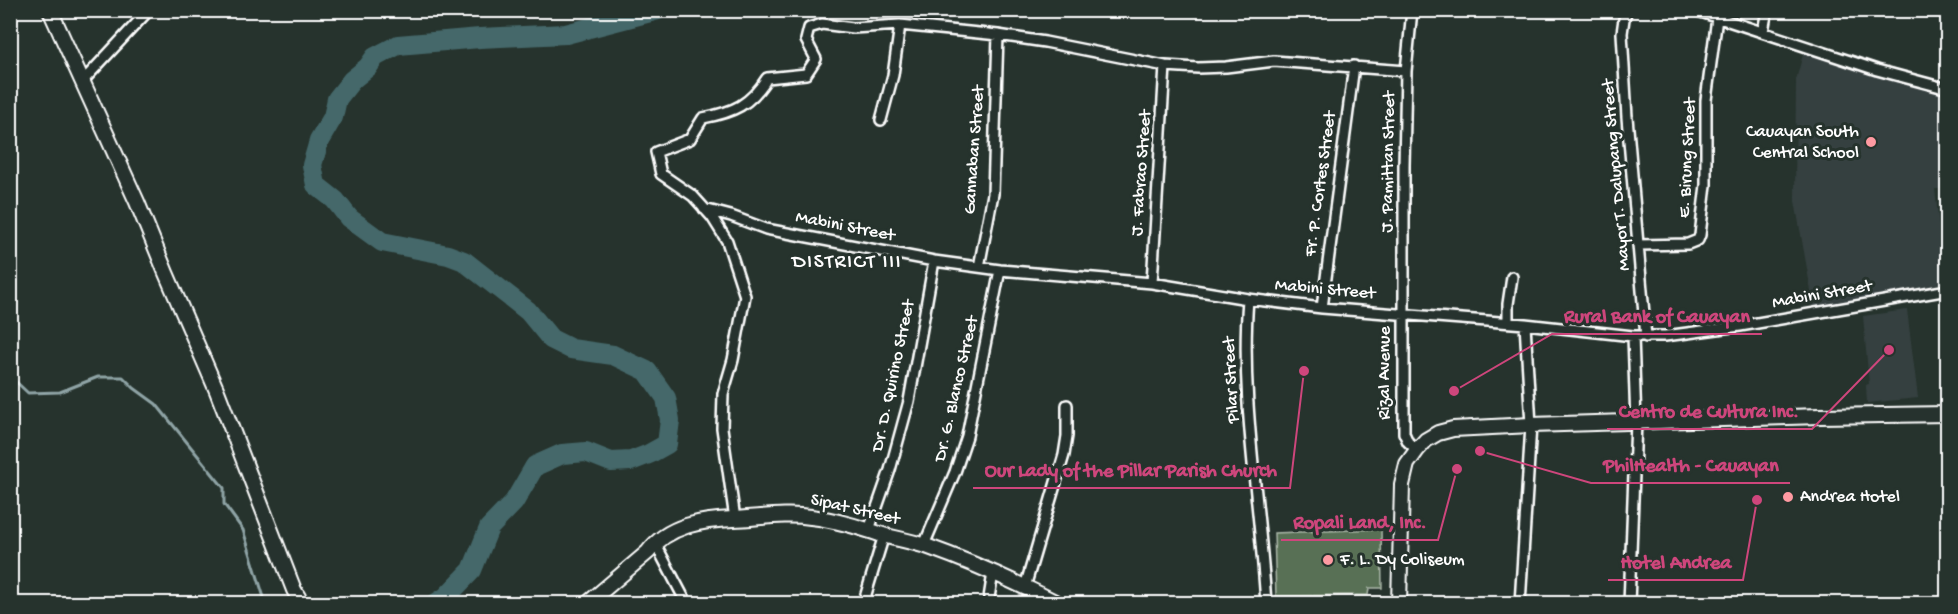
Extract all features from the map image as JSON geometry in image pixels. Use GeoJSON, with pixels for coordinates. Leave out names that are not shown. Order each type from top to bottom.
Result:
{"type":"FeatureCollection","features":[{"type":"Feature","properties":{"kind":"street"},"geometry":{"type":"LineString","coordinates":[[50,10],[138,202],[166,273],[218,391],[294,590],[302,603]]}},
{"type":"Feature","properties":{"kind":"street"},"geometry":{"type":"LineString","coordinates":[[82,82],[149,10]]}},
{"type":"Feature","properties":{"kind":"street","name":"J. Pamittan Street"},"geometry":{"type":"LineString","coordinates":[[1403,314],[1406,70],[1412,10]]}},
{"type":"Feature","properties":{"kind":"street","name":"Mayor T. Dalupang Street"},"geometry":{"type":"LineString","coordinates":[[1627,10],[1622,33],[1625,93],[1640,245],[1646,337]]}},
{"type":"Feature","properties":{"kind":"street"},"geometry":{"type":"LineString","coordinates":[[1695,10],[1908,80],[1947,89]]}},
{"type":"Feature","properties":{"kind":"street"},"geometry":{"type":"LineString","coordinates":[[1763,32],[1767,10]]}},
{"type":"Feature","properties":{"kind":"street","name":"E. Birung Street"},"geometry":{"type":"LineString","coordinates":[[1640,245],[1688,244],[1698,240],[1700,235],[1706,185],[1706,100],[1717,18]]}},
{"type":"Feature","properties":{"kind":"street"},"geometry":{"type":"LineString","coordinates":[[735,519],[722,428],[723,394],[733,360],[745,296],[727,241],[693,196],[661,174],[656,152],[690,139],[703,118],[730,113],[757,94],[767,78],[806,74],[816,59],[806,40],[809,28],[822,24],[853,28],[900,26],[998,35],[1165,66],[1207,68],[1274,61],[1406,70]]}},
{"type":"Feature","properties":{"kind":"street"},"geometry":{"type":"LineString","coordinates":[[881,120],[893,75],[900,26]]}},
{"type":"Feature","properties":{"kind":"street","name":"Gannaban Street"},"geometry":{"type":"LineString","coordinates":[[979,267],[993,194],[998,35]]}},
{"type":"Feature","properties":{"kind":"street","name":"J. Fabrao Street"},"geometry":{"type":"LineString","coordinates":[[1152,283],[1165,66]]}},
{"type":"Feature","properties":{"kind":"street","name":"Fr. P. Cortes Street"},"geometry":{"type":"LineString","coordinates":[[1322,308],[1354,66]]}},
{"type":"Feature","properties":{"kind":"street","name":"Mabini Street"},"geometry":{"type":"LineString","coordinates":[[704,209],[766,229],[934,261],[1000,270],[1152,283],[1248,299],[1322,308],[1508,322],[1646,337],[1740,326],[1947,290]]}},
{"type":"Feature","properties":{"kind":"street","name":"Dr. D. Quirino Street"},"geometry":{"type":"LineString","coordinates":[[869,530],[890,470],[909,401],[934,261]]}},
{"type":"Feature","properties":{"kind":"street","name":"Dr. G. Blanco Street"},"geometry":{"type":"LineString","coordinates":[[924,545],[964,445],[1000,270]]}},
{"type":"Feature","properties":{"kind":"street"},"geometry":{"type":"LineString","coordinates":[[1508,322],[1512,277]]}},
{"type":"Feature","properties":{"kind":"street","name":"Pilar Street"},"geometry":{"type":"LineString","coordinates":[[1248,299],[1246,325],[1249,406],[1263,547],[1266,603]]}},
{"type":"Feature","properties":{"kind":"street","name":"Rizal Avenue"},"geometry":{"type":"LineString","coordinates":[[1403,314],[1404,433],[1408,442],[1417,450]]}},
{"type":"Feature","properties":{"kind":"street"},"geometry":{"type":"LineString","coordinates":[[1520,603],[1531,425],[1524,324]]}},
{"type":"Feature","properties":{"kind":"street"},"geometry":{"type":"LineString","coordinates":[[1629,603],[1636,422],[1634,336]]}},
{"type":"Feature","properties":{"kind":"street"},"geometry":{"type":"LineString","coordinates":[[1025,587],[1064,455],[1067,436],[1067,405]]}},
{"type":"Feature","properties":{"kind":"street"},"geometry":{"type":"LineString","coordinates":[[1399,603],[1402,485],[1407,464],[1426,440],[1438,433],[1453,429],[1531,425],[1947,414]]}},
{"type":"Feature","properties":{"kind":"street","name":"Sipat Street"},"geometry":{"type":"LineString","coordinates":[[587,603],[648,552],[655,543],[684,526],[716,518],[735,519],[776,515],[810,516],[924,545],[1059,603]]}},
{"type":"Feature","properties":{"kind":"street"},"geometry":{"type":"LineString","coordinates":[[863,603],[884,535]]}},
{"type":"Feature","properties":{"kind":"street"},"geometry":{"type":"LineString","coordinates":[[655,543],[687,603]]}},
{"type":"Feature","properties":{"kind":"street"},"geometry":{"type":"LineString","coordinates":[[988,603],[993,573]]}},
{"type":"Feature","properties":{"kind":"shaded area","name":"Cauayan South Central School"},"geometry":{"type":"Polygon","coordinates":[[[1804,51],[1947,95],[1947,189],[1935,189],[1945,283],[1814,308],[1795,201],[1796,80],[1804,51]]]}},
{"type":"Feature","properties":{"kind":"shaded area"},"geometry":{"type":"Polygon","coordinates":[[[1907,310],[1918,398],[1867,403],[1866,385],[1869,384],[1863,316],[1907,310]]]}},
{"type":"Feature","properties":{"kind":"green space","name":"F. L. Dy Coliseum"},"geometry":{"type":"Polygon","coordinates":[[[1381,529],[1382,588],[1369,588],[1368,595],[1276,596],[1274,533],[1381,529]]]}},
{"type":"Feature","properties":{"kind":"waterway"},"geometry":{"type":"LineString","coordinates":[[435,604],[446,597],[472,570],[489,528],[514,502],[535,466],[562,454],[586,452],[611,462],[631,461],[649,454],[667,444],[670,420],[666,398],[647,371],[613,355],[571,349],[551,339],[528,311],[464,261],[448,255],[382,242],[349,218],[335,200],[316,185],[312,165],[319,141],[333,117],[337,99],[352,80],[368,67],[375,57],[398,45],[566,34],[658,10]]}},
{"type":"Feature","properties":{"kind":"waterway"},"geometry":{"type":"LineString","coordinates":[[10,376],[28,393],[60,392],[98,377],[123,377],[156,404],[224,488],[224,504],[243,530],[266,604]]}},
{"type":"Feature","properties":{"kind":"place","name":"Cauayan South Central School"},"geometry":{"type":"Point","coordinates":[1871,142]}},
{"type":"Feature","properties":{"kind":"place","name":"Centro de Cultura Inc."},"geometry":{"type":"Point","coordinates":[1889,350]}},
{"type":"Feature","properties":{"kind":"place","name":"Our Lady of the Pillar Parish Church"},"geometry":{"type":"Point","coordinates":[1304,371]}},
{"type":"Feature","properties":{"kind":"place","name":"Rural Bank of Cauayan"},"geometry":{"type":"Point","coordinates":[1454,391]}},
{"type":"Feature","properties":{"kind":"place","name":"PhilHealth - Cauayan"},"geometry":{"type":"Point","coordinates":[1480,451]}},
{"type":"Feature","properties":{"kind":"place","name":"Ropali Land, Inc."},"geometry":{"type":"Point","coordinates":[1457,469]}},
{"type":"Feature","properties":{"kind":"place","name":"Andrea Hotel"},"geometry":{"type":"Point","coordinates":[1788,497]}},
{"type":"Feature","properties":{"kind":"place","name":"Hotel Andrea"},"geometry":{"type":"Point","coordinates":[1757,500]}},
{"type":"Feature","properties":{"kind":"place","name":"F. L. Dy Coliseum"},"geometry":{"type":"Point","coordinates":[1328,560]}},
{"type":"Feature","properties":{"kind":"district","name":"DISTRICT III"},"geometry":{"type":"Point","coordinates":[847,263]}}]}
